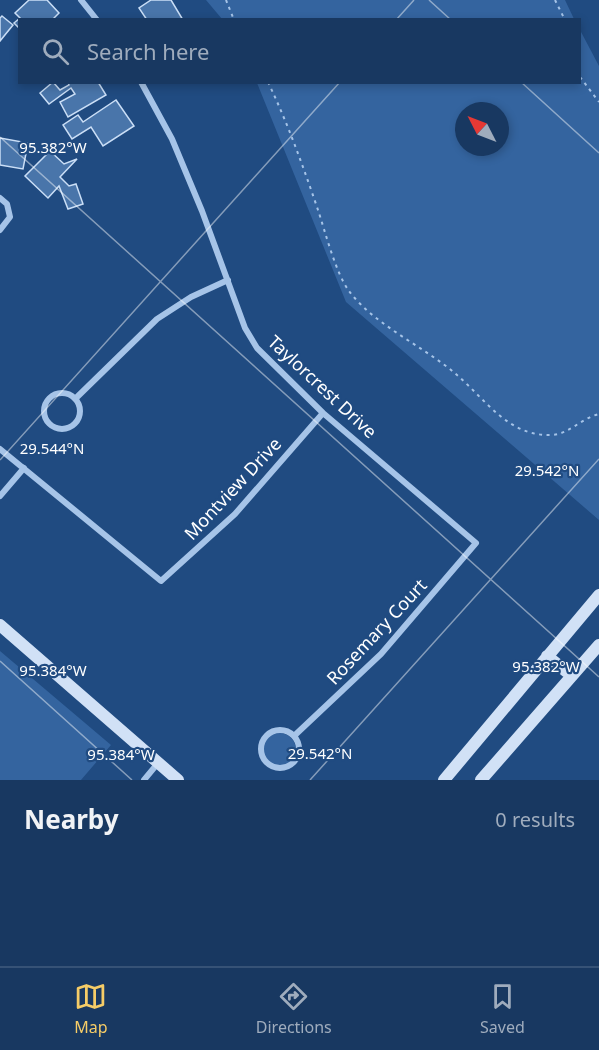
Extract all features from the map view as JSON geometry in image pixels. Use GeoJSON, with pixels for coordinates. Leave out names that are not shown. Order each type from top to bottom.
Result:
{"type":"FeatureCollection","features":[{"type":"Feature","properties":{"kind":"main road"},"geometry":{"type":"LineString","coordinates":[[444,780],[599,595]]}},
{"type":"Feature","properties":{"kind":"main road"},"geometry":{"type":"LineString","coordinates":[[0,625],[178,780]]}},
{"type":"Feature","properties":{"kind":"main road"},"geometry":{"type":"LineString","coordinates":[[481,780],[599,645]]}},
{"type":"Feature","properties":{"kind":"main road"},"geometry":{"type":"LineString","coordinates":[[547,656],[572,676]]}},
{"type":"Feature","properties":{"kind":"street"},"geometry":{"type":"LineString","coordinates":[[81,0],[95,18]]}},
{"type":"Feature","properties":{"kind":"street","name":"Taylorcrest Drive"},"geometry":{"type":"LineString","coordinates":[[142,84],[172,139],[245,328],[257,348],[323,413],[476,543]]}},
{"type":"Feature","properties":{"kind":"street"},"geometry":{"type":"LineString","coordinates":[[0,198],[7,204],[10,218],[0,230]]}},
{"type":"Feature","properties":{"kind":"street"},"geometry":{"type":"LineString","coordinates":[[75,399],[174,306],[228,280]]}},
{"type":"Feature","properties":{"kind":"street"},"geometry":{"type":"LineString","coordinates":[[63,393],[75,399],[80,412],[73,425],[60,429],[48,423],[44,410],[50,397],[63,393]]}},
{"type":"Feature","properties":{"kind":"street","name":"Montview Drive"},"geometry":{"type":"LineString","coordinates":[[24,468],[161,581],[235,514],[323,413]]}},
{"type":"Feature","properties":{"kind":"street"},"geometry":{"type":"LineString","coordinates":[[0,449],[24,468],[0,496]]}},
{"type":"Feature","properties":{"kind":"street","name":"Rosemary Court"},"geometry":{"type":"LineString","coordinates":[[294,736],[381,654],[476,543]]}},
{"type":"Feature","properties":{"kind":"street"},"geometry":{"type":"LineString","coordinates":[[280,730],[294,736],[299,750],[293,764],[279,769],[266,762],[260,749],[267,735],[280,730]]}},
{"type":"Feature","properties":{"kind":"street"},"geometry":{"type":"LineString","coordinates":[[144,780],[158,763]]}},
{"type":"Feature","properties":{"kind":"path"},"geometry":{"type":"LineString","coordinates":[[226,0],[233,18]]}},
{"type":"Feature","properties":{"kind":"path"},"geometry":{"type":"LineString","coordinates":[[555,0],[564,18]]}},
{"type":"Feature","properties":{"kind":"path"},"geometry":{"type":"LineString","coordinates":[[581,80],[599,102]]}},
{"type":"Feature","properties":{"kind":"path"},"geometry":{"type":"LineString","coordinates":[[269,84],[291,132],[327,239],[348,290],[364,307],[457,374],[511,424],[536,434],[562,434],[599,414]]}},
{"type":"Feature","properties":{"kind":"shaded area"},"geometry":{"type":"Polygon","coordinates":[[[206,0],[565,0],[574,18],[221,18],[206,0]]]}},
{"type":"Feature","properties":{"kind":"shaded area"},"geometry":{"type":"Polygon","coordinates":[[[581,32],[599,66],[599,520],[346,302],[257,84],[581,84],[581,32]]]}},
{"type":"Feature","properties":{"kind":"shaded area"},"geometry":{"type":"Polygon","coordinates":[[[0,651],[111,745],[81,780],[0,780],[0,651]]]}},
{"type":"Feature","properties":{"kind":"shaded area"},"geometry":{"type":"Polygon","coordinates":[[[279,733],[291,738],[296,750],[291,762],[279,767],[267,762],[262,750],[267,738],[279,733]]]}},
{"type":"Feature","properties":{"kind":"building"},"geometry":{"type":"Polygon","coordinates":[[[29,0],[47,0],[59,13],[54,18],[20,18],[15,13],[29,0]]]}},
{"type":"Feature","properties":{"kind":"building"},"geometry":{"type":"Polygon","coordinates":[[[151,0],[171,0],[182,18],[146,18],[139,8],[151,0]]]}},
{"type":"Feature","properties":{"kind":"building"},"geometry":{"type":"Polygon","coordinates":[[[2,16],[13,25],[0,41],[0,18],[2,16]]]}},
{"type":"Feature","properties":{"kind":"building"},"geometry":{"type":"Polygon","coordinates":[[[51,84],[55,84],[60,90],[69,84],[99,84],[106,95],[68,117],[60,102],[75,94],[71,88],[49,104],[40,93],[51,84]]]}},
{"type":"Feature","properties":{"kind":"building"},"geometry":{"type":"Polygon","coordinates":[[[116,100],[134,126],[103,146],[91,127],[72,139],[63,125],[78,115],[83,122],[116,100]]]}},
{"type":"Feature","properties":{"kind":"building"},"geometry":{"type":"Polygon","coordinates":[[[0,138],[28,143],[23,169],[0,165],[0,138]]]}},
{"type":"Feature","properties":{"kind":"building"},"geometry":{"type":"Polygon","coordinates":[[[50,151],[64,164],[77,159],[60,177],[69,186],[76,184],[83,204],[68,209],[59,186],[48,198],[25,176],[50,151]]]}}]}
